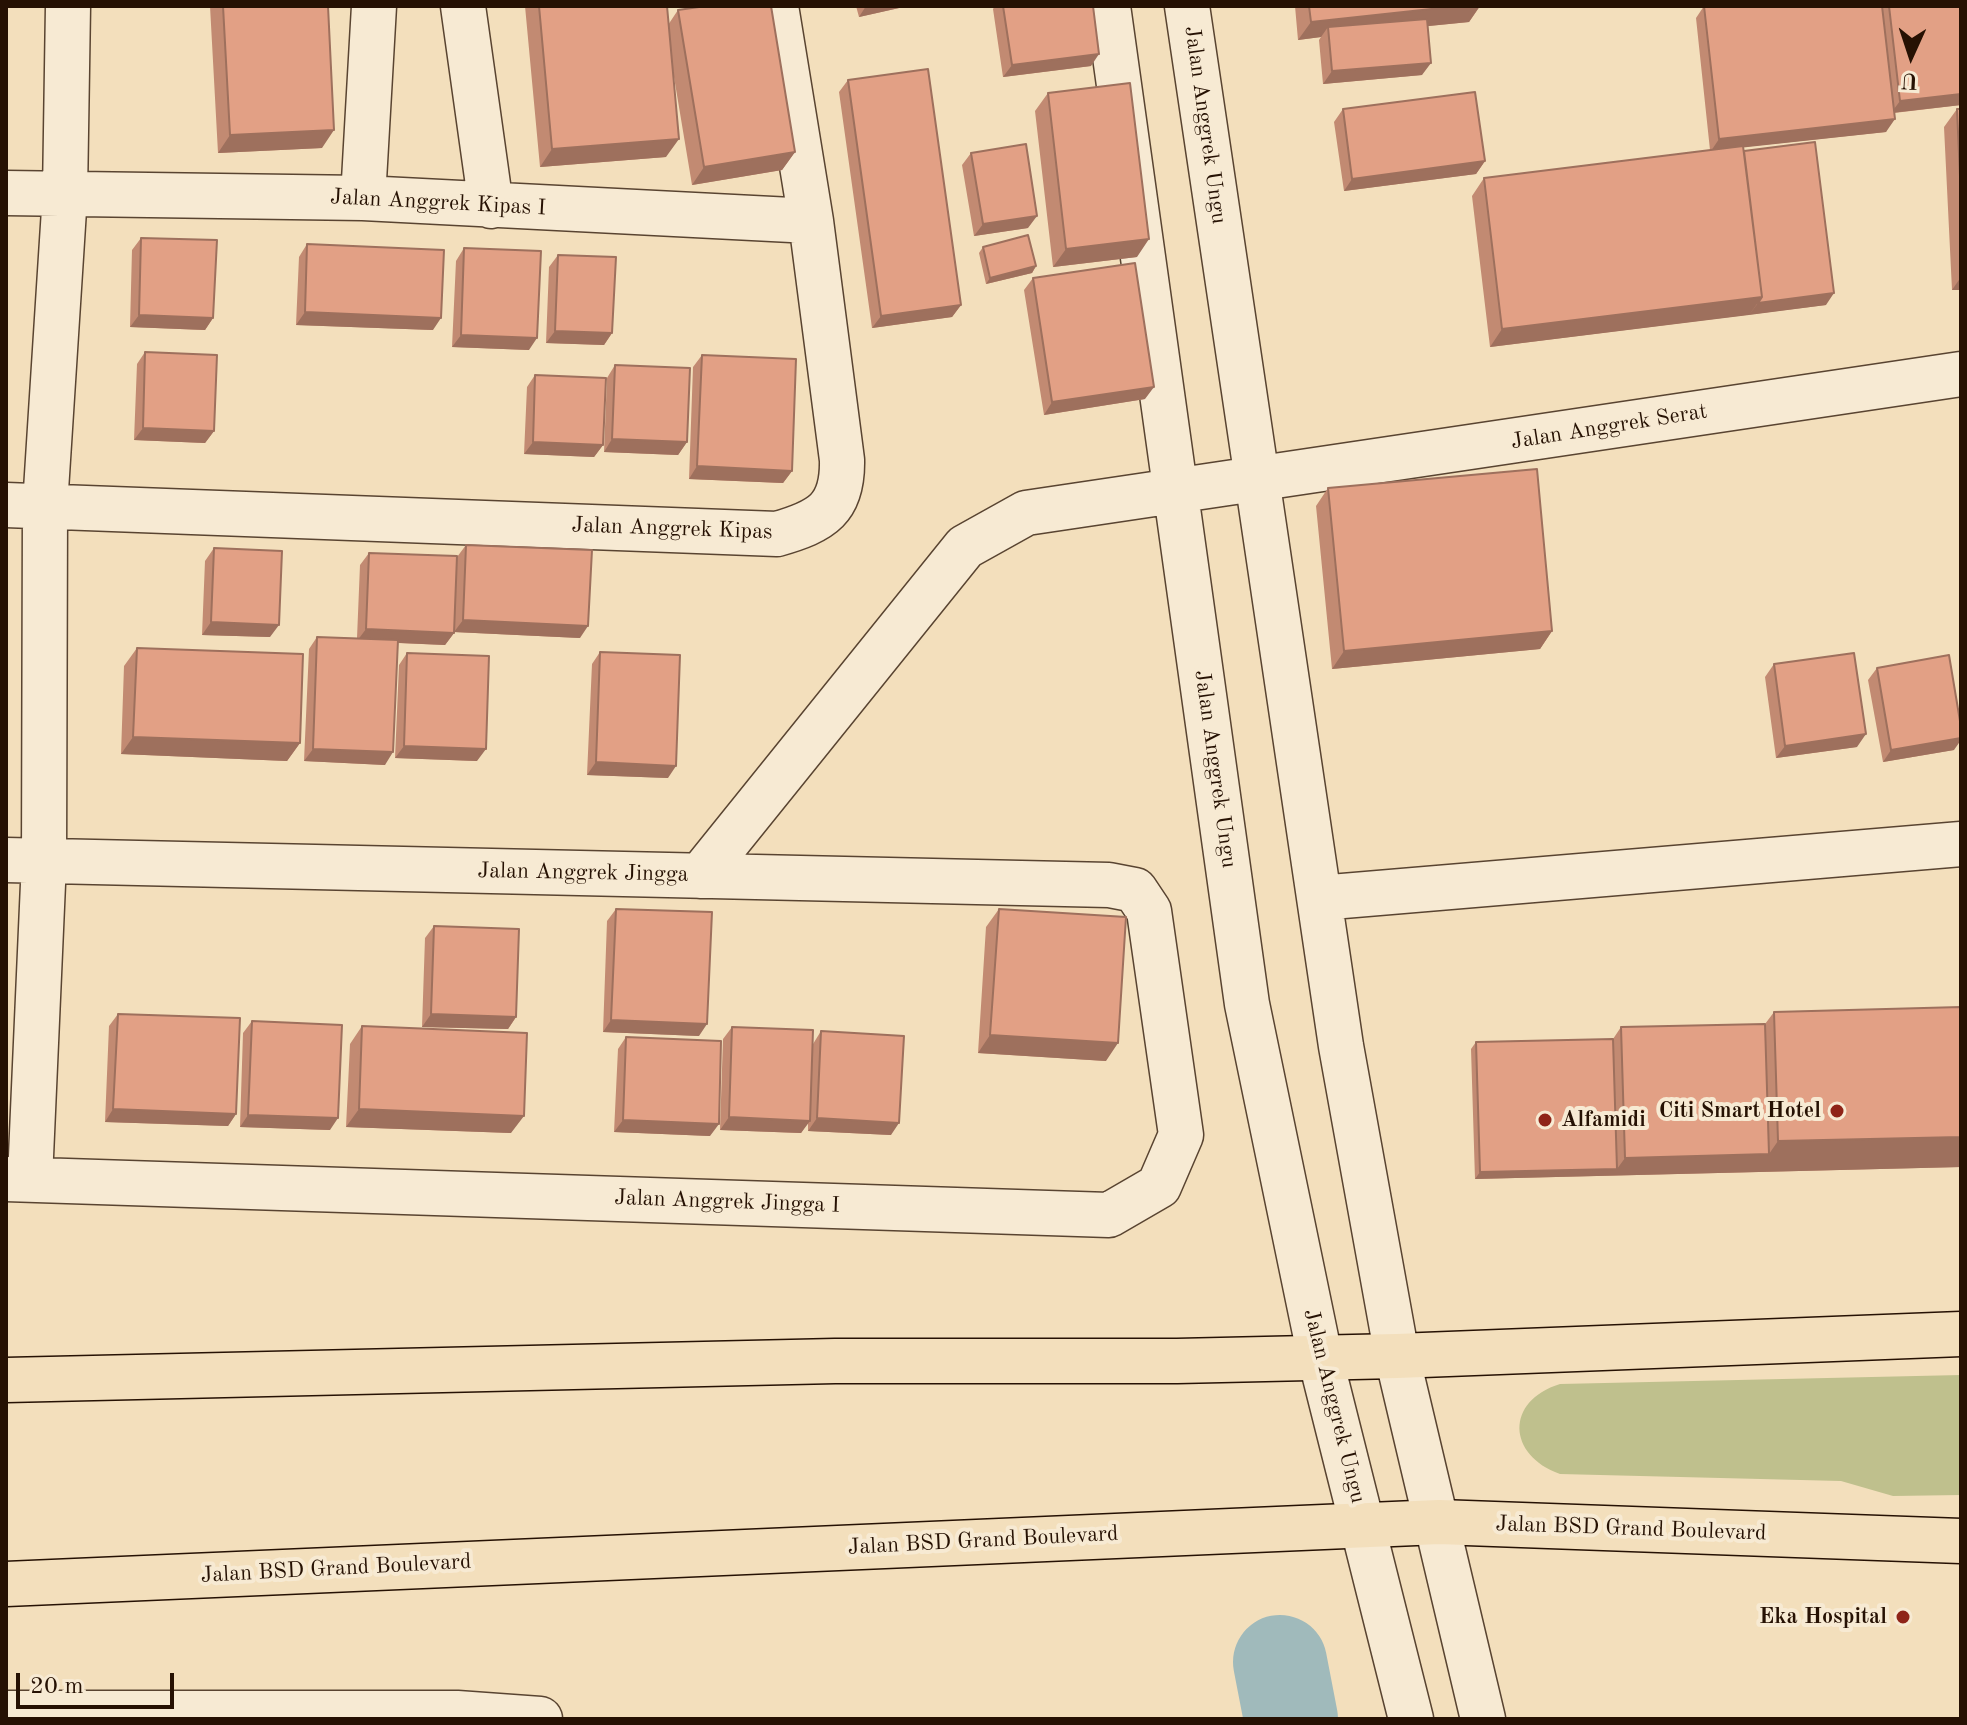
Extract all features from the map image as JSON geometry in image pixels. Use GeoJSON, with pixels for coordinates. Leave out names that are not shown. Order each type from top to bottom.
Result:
{"type":"FeatureCollection","features":[{"type":"Feature","properties":{"kind":"main road"},"geometry":{"type":"LineString","coordinates":[[6,1380],[835,1361],[1397,1356],[1961,1334]]}},
{"type":"Feature","properties":{"kind":"main road","name":"Jalan BSD Grand Boulevard"},"geometry":{"type":"LineString","coordinates":[[6,1584],[1439,1522],[1961,1541]]}},
{"type":"Feature","properties":{"kind":"street"},"geometry":{"type":"LineString","coordinates":[[18,1179],[25,861],[26,506],[65,194],[68,6]]}},
{"type":"Feature","properties":{"kind":"street"},"geometry":{"type":"LineString","coordinates":[[363,198],[374,6]]}},
{"type":"Feature","properties":{"kind":"street"},"geometry":{"type":"LineString","coordinates":[[463,6],[491,206]]}},
{"type":"Feature","properties":{"kind":"street","name":"Jalan Anggrek Kipas"},"geometry":{"type":"LineString","coordinates":[[26,506],[777,534],[806,526],[830,507],[843,486],[811,221],[776,6]]}},
{"type":"Feature","properties":{"kind":"street","name":"Jalan Anggrek Ungu"},"geometry":{"type":"LineString","coordinates":[[1108,6],[1247,1004],[1320,1357],[1411,1719]]}},
{"type":"Feature","properties":{"kind":"street","name":"Jalan Anggrek Ungu"},"geometry":{"type":"LineString","coordinates":[[1187,6],[1341,1046],[1397,1356],[1439,1522],[1483,1719]]}},
{"type":"Feature","properties":{"kind":"street","name":"Jalan Anggrek Kipas I"},"geometry":{"type":"LineString","coordinates":[[6,193],[363,198],[811,221]]}},
{"type":"Feature","properties":{"kind":"street","name":"Jalan Anggrek Serat"},"geometry":{"type":"LineString","coordinates":[[700,876],[965,547],[1026,513],[1961,374]]}},
{"type":"Feature","properties":{"kind":"street"},"geometry":{"type":"LineString","coordinates":[[1319,898],[1961,844]]}},
{"type":"Feature","properties":{"kind":"street","name":"Jalan Anggrek Jingga"},"geometry":{"type":"LineString","coordinates":[[25,861],[1109,885],[1135,890],[1149,911]]}},
{"type":"Feature","properties":{"kind":"street","name":"Jalan Anggrek Jingga I"},"geometry":{"type":"LineString","coordinates":[[18,1179],[1109,1215],[1159,1186],[1181,1135],[1149,911]]}},
{"type":"Feature","properties":{"kind":"street"},"geometry":{"type":"LineString","coordinates":[[6,1713],[540,1719]]}},
{"type":"Feature","properties":{"kind":"green space"},"geometry":{"type":"Polygon","coordinates":[[[1961,1375],[1961,1495],[1893,1496],[1841,1481],[1560,1474],[1530,1454],[1522,1442],[1520,1428],[1522,1415],[1529,1403],[1542,1392],[1560,1384],[1961,1375]]]}},
{"type":"Feature","properties":{"kind":"building"},"geometry":{"type":"Polygon","coordinates":[[[223,6],[328,6],[334,130],[230,135],[223,6]]]}},
{"type":"Feature","properties":{"kind":"building"},"geometry":{"type":"Polygon","coordinates":[[[539,6],[667,6],[679,139],[552,149],[539,6]]]}},
{"type":"Feature","properties":{"kind":"building"},"geometry":{"type":"Polygon","coordinates":[[[706,6],[771,6],[795,152],[704,167],[678,10],[706,6]]]}},
{"type":"Feature","properties":{"kind":"building"},"geometry":{"type":"Polygon","coordinates":[[[1003,6],[1093,6],[1099,54],[1012,65],[1003,6]]]}},
{"type":"Feature","properties":{"kind":"building"},"geometry":{"type":"Polygon","coordinates":[[[1309,6],[1459,6],[1311,22],[1309,6]]]}},
{"type":"Feature","properties":{"kind":"building"},"geometry":{"type":"Polygon","coordinates":[[[1704,6],[1882,6],[1895,119],[1719,139],[1704,6]]]}},
{"type":"Feature","properties":{"kind":"building"},"geometry":{"type":"Polygon","coordinates":[[[1889,6],[1961,6],[1961,94],[1900,101],[1889,6]]]}},
{"type":"Feature","properties":{"kind":"building"},"geometry":{"type":"Polygon","coordinates":[[[1427,19],[1431,63],[1332,71],[1328,27],[1427,19]]]}},
{"type":"Feature","properties":{"kind":"building"},"geometry":{"type":"Polygon","coordinates":[[[928,69],[961,305],[881,316],[848,80],[928,69]]]}},
{"type":"Feature","properties":{"kind":"building"},"geometry":{"type":"Polygon","coordinates":[[[1130,83],[1149,239],[1066,249],[1048,93],[1130,83]]]}},
{"type":"Feature","properties":{"kind":"building"},"geometry":{"type":"Polygon","coordinates":[[[1475,92],[1485,161],[1352,179],[1343,109],[1475,92]]]}},
{"type":"Feature","properties":{"kind":"building"},"geometry":{"type":"Polygon","coordinates":[[[1957,109],[1961,109],[1961,199],[1957,109]]]}},
{"type":"Feature","properties":{"kind":"building"},"geometry":{"type":"Polygon","coordinates":[[[1815,142],[1834,293],[1758,303],[1762,297],[1744,151],[1815,142]]]}},
{"type":"Feature","properties":{"kind":"building"},"geometry":{"type":"Polygon","coordinates":[[[1026,144],[1037,216],[983,224],[971,153],[1026,144]]]}},
{"type":"Feature","properties":{"kind":"building"},"geometry":{"type":"Polygon","coordinates":[[[1743,146],[1762,297],[1502,329],[1484,178],[1743,146]]]}},
{"type":"Feature","properties":{"kind":"building"},"geometry":{"type":"Polygon","coordinates":[[[1028,235],[1036,266],[990,278],[983,247],[1028,235]]]}},
{"type":"Feature","properties":{"kind":"building"},"geometry":{"type":"Polygon","coordinates":[[[141,238],[217,240],[213,318],[139,315],[141,238]]]}},
{"type":"Feature","properties":{"kind":"building"},"geometry":{"type":"Polygon","coordinates":[[[307,244],[444,250],[441,318],[305,312],[307,244]]]}},
{"type":"Feature","properties":{"kind":"building"},"geometry":{"type":"Polygon","coordinates":[[[464,248],[541,251],[537,338],[461,335],[464,248]]]}},
{"type":"Feature","properties":{"kind":"building"},"geometry":{"type":"Polygon","coordinates":[[[558,255],[616,257],[612,333],[555,331],[558,255]]]}},
{"type":"Feature","properties":{"kind":"building"},"geometry":{"type":"Polygon","coordinates":[[[1135,263],[1154,387],[1052,402],[1033,278],[1135,263]]]}},
{"type":"Feature","properties":{"kind":"building"},"geometry":{"type":"Polygon","coordinates":[[[145,352],[217,355],[214,431],[143,428],[145,352]]]}},
{"type":"Feature","properties":{"kind":"building"},"geometry":{"type":"Polygon","coordinates":[[[702,355],[796,359],[792,471],[697,466],[702,355]]]}},
{"type":"Feature","properties":{"kind":"building"},"geometry":{"type":"Polygon","coordinates":[[[615,365],[690,368],[687,442],[612,439],[615,365]]]}},
{"type":"Feature","properties":{"kind":"building"},"geometry":{"type":"Polygon","coordinates":[[[535,375],[606,378],[603,445],[533,442],[535,375]]]}},
{"type":"Feature","properties":{"kind":"building"},"geometry":{"type":"Polygon","coordinates":[[[1537,469],[1552,631],[1344,651],[1328,488],[1537,469]]]}},
{"type":"Feature","properties":{"kind":"building"},"geometry":{"type":"Polygon","coordinates":[[[466,545],[592,550],[588,626],[463,620],[466,545]]]}},
{"type":"Feature","properties":{"kind":"building"},"geometry":{"type":"Polygon","coordinates":[[[214,548],[282,551],[279,625],[211,622],[214,548]]]}},
{"type":"Feature","properties":{"kind":"building"},"geometry":{"type":"Polygon","coordinates":[[[369,553],[457,556],[454,633],[366,629],[369,553]]]}},
{"type":"Feature","properties":{"kind":"building"},"geometry":{"type":"Polygon","coordinates":[[[317,637],[398,640],[393,752],[313,749],[317,637]]]}},
{"type":"Feature","properties":{"kind":"building"},"geometry":{"type":"Polygon","coordinates":[[[137,648],[303,654],[300,743],[133,737],[137,648]]]}},
{"type":"Feature","properties":{"kind":"building"},"geometry":{"type":"Polygon","coordinates":[[[600,652],[680,655],[676,766],[596,762],[600,652]]]}},
{"type":"Feature","properties":{"kind":"building"},"geometry":{"type":"Polygon","coordinates":[[[407,653],[489,656],[486,749],[404,746],[407,653]]]}},
{"type":"Feature","properties":{"kind":"building"},"geometry":{"type":"Polygon","coordinates":[[[1854,653],[1866,734],[1785,746],[1774,664],[1854,653]]]}},
{"type":"Feature","properties":{"kind":"building"},"geometry":{"type":"Polygon","coordinates":[[[1949,655],[1961,738],[1891,750],[1877,668],[1949,655]]]}},
{"type":"Feature","properties":{"kind":"building"},"geometry":{"type":"Polygon","coordinates":[[[616,909],[712,912],[707,1024],[611,1020],[616,909]]]}},
{"type":"Feature","properties":{"kind":"building"},"geometry":{"type":"Polygon","coordinates":[[[999,909],[1126,917],[1118,1043],[990,1035],[999,909]]]}},
{"type":"Feature","properties":{"kind":"building"},"geometry":{"type":"Polygon","coordinates":[[[434,926],[519,929],[516,1017],[431,1014],[434,926]]]}},
{"type":"Feature","properties":{"kind":"building"},"geometry":{"type":"Polygon","coordinates":[[[1961,1007],[1961,1137],[1778,1141],[1774,1012],[1961,1007]]]}},
{"type":"Feature","properties":{"kind":"building"},"geometry":{"type":"Polygon","coordinates":[[[118,1014],[240,1018],[236,1114],[113,1109],[118,1014]]]}},
{"type":"Feature","properties":{"kind":"building"},"geometry":{"type":"Polygon","coordinates":[[[252,1021],[342,1025],[338,1118],[248,1115],[252,1021]]]}},
{"type":"Feature","properties":{"kind":"building"},"geometry":{"type":"Polygon","coordinates":[[[1765,1024],[1769,1154],[1625,1158],[1621,1027],[1765,1024]]]}},
{"type":"Feature","properties":{"kind":"building"},"geometry":{"type":"Polygon","coordinates":[[[362,1026],[527,1033],[524,1116],[359,1109],[362,1026]]]}},
{"type":"Feature","properties":{"kind":"building"},"geometry":{"type":"Polygon","coordinates":[[[732,1027],[813,1030],[810,1121],[729,1117],[732,1027]]]}},
{"type":"Feature","properties":{"kind":"building"},"geometry":{"type":"Polygon","coordinates":[[[821,1031],[904,1036],[899,1123],[817,1118],[821,1031]]]}},
{"type":"Feature","properties":{"kind":"building"},"geometry":{"type":"Polygon","coordinates":[[[626,1037],[721,1041],[719,1124],[623,1120],[626,1037]]]}},
{"type":"Feature","properties":{"kind":"building"},"geometry":{"type":"Polygon","coordinates":[[[1613,1039],[1617,1169],[1480,1172],[1476,1042],[1613,1039]]]}},
{"type":"Feature","properties":{"kind":"waterway"},"geometry":{"type":"LineString","coordinates":[[1280,1662],[1291,1719]]}},
{"type":"Feature","properties":{"kind":"place","name":"Citi Smart Hotel"},"geometry":{"type":"Point","coordinates":[1837,1111]}},
{"type":"Feature","properties":{"kind":"place","name":"Alfamidi"},"geometry":{"type":"Point","coordinates":[1545,1120]}},
{"type":"Feature","properties":{"kind":"place","name":"Eka Hospital"},"geometry":{"type":"Point","coordinates":[1903,1617]}}]}
